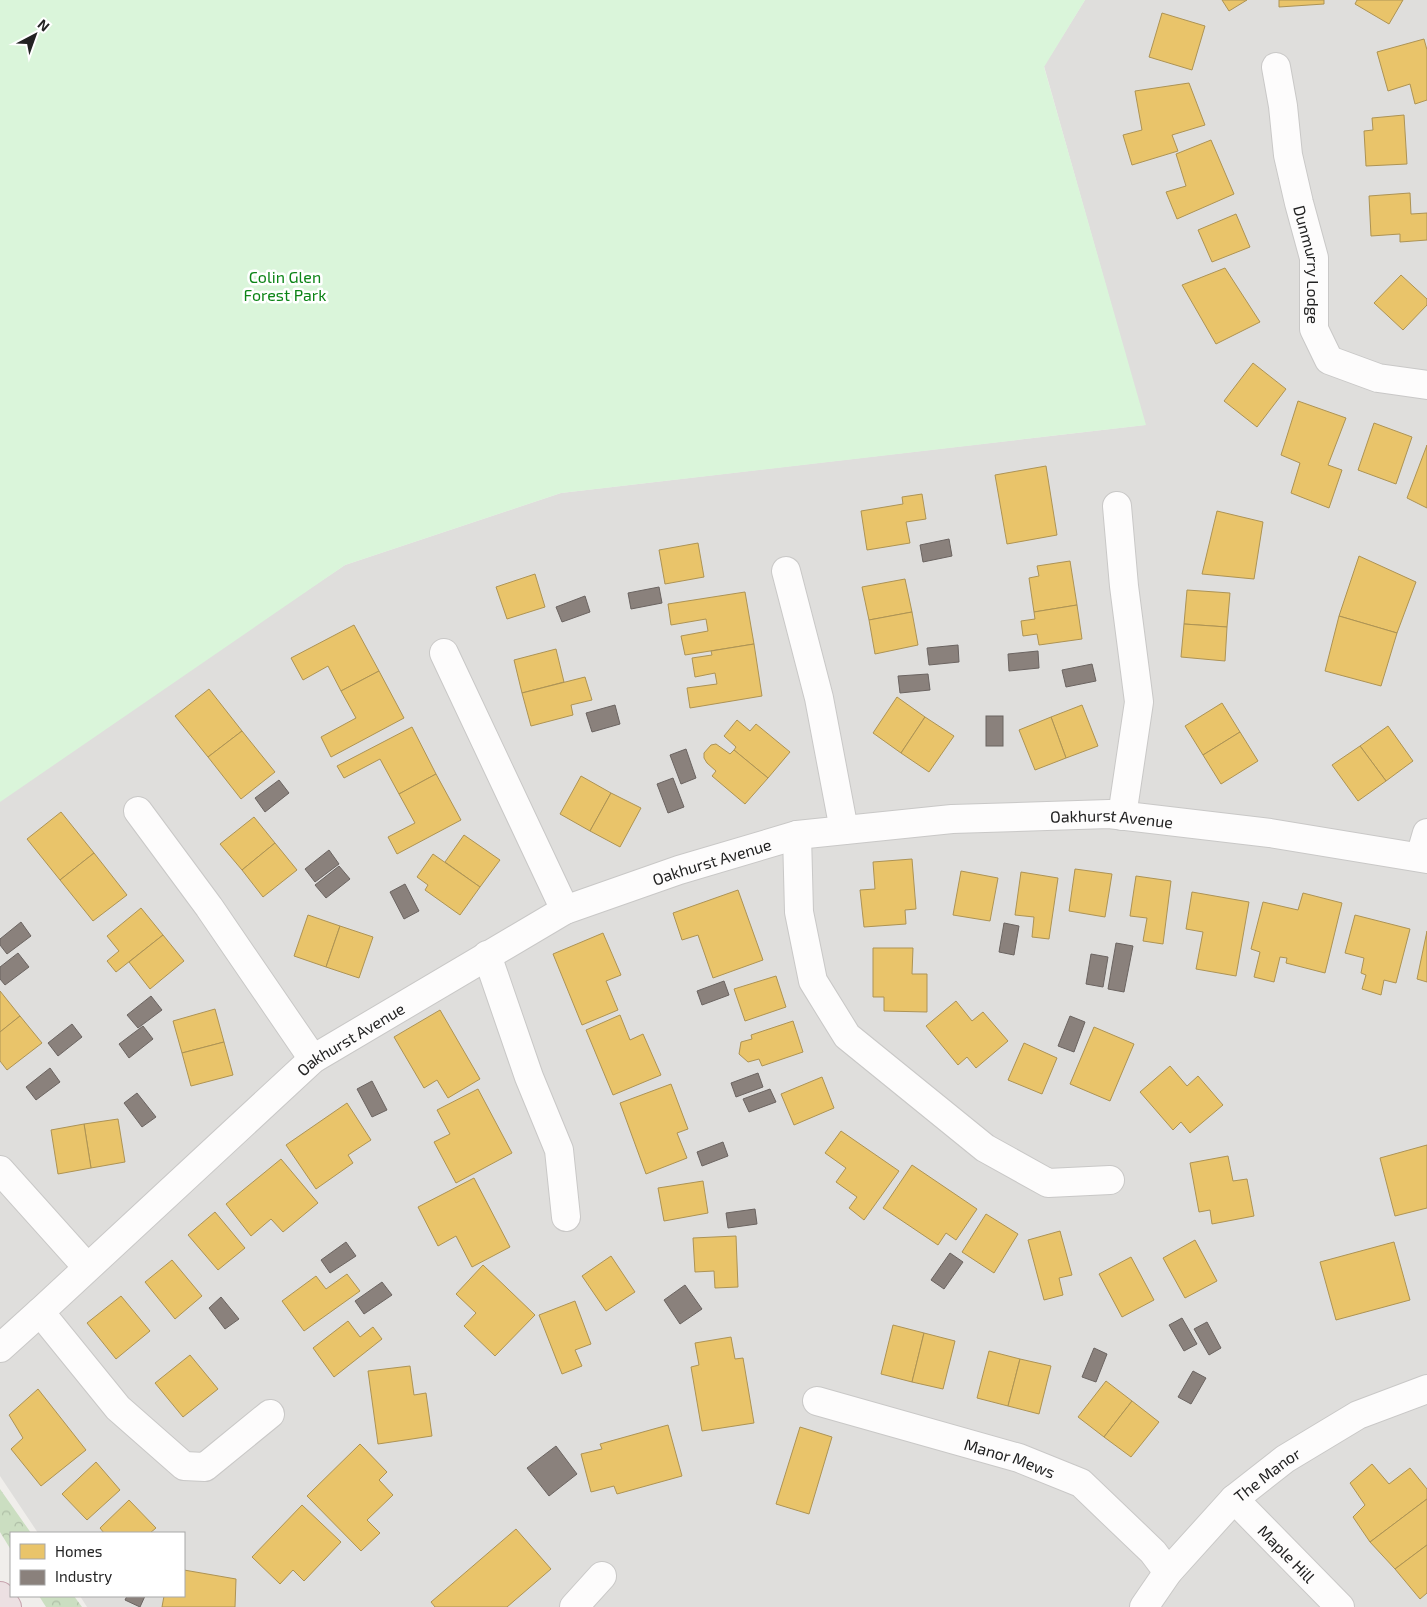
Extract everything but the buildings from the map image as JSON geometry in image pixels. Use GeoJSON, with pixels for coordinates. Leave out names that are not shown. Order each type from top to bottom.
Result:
{"type":"FeatureCollection","features":[{"type":"Feature","properties":{"kind":"highway"},"geometry":{"type":"LineString","coordinates":[[0,1596],[7,1607]]}},
{"type":"Feature","properties":{"kind":"street","name":"Dunmurry Lodge"},"geometry":{"type":"LineString","coordinates":[[1276,67],[1284,106],[1288,155],[1314,258],[1314,329],[1329,360],[1378,378],[1427,384]]}},
{"type":"Feature","properties":{"kind":"street"},"geometry":{"type":"LineString","coordinates":[[1118,506],[1124,586],[1139,702],[1122,816]]}},
{"type":"Feature","properties":{"kind":"street"},"geometry":{"type":"LineString","coordinates":[[786,571],[821,708],[844,830]]}},
{"type":"Feature","properties":{"kind":"street"},"geometry":{"type":"LineString","coordinates":[[444,653],[565,910]]}},
{"type":"Feature","properties":{"kind":"street"},"geometry":{"type":"LineString","coordinates":[[138,811],[209,907],[312,1059]]}},
{"type":"Feature","properties":{"kind":"street","name":"Oakhurst Avenue"},"geometry":{"type":"LineString","coordinates":[[0,1348],[312,1059],[565,910],[679,870],[797,835],[952,819],[1109,814],[1425,850]]}},
{"type":"Feature","properties":{"kind":"street"},"geometry":{"type":"LineString","coordinates":[[797,835],[799,912],[813,982],[847,1036],[985,1148],[1048,1183],[1110,1180]]}},
{"type":"Feature","properties":{"kind":"street"},"geometry":{"type":"LineString","coordinates":[[487,955],[529,1077],[559,1150],[566,1217]]}},
{"type":"Feature","properties":{"kind":"street"},"geometry":{"type":"LineString","coordinates":[[0,1170],[87,1267]]}},
{"type":"Feature","properties":{"kind":"street"},"geometry":{"type":"LineString","coordinates":[[40,1312],[118,1408],[184,1466],[205,1467],[270,1414]]}},
{"type":"Feature","properties":{"kind":"street","name":"The Manor"},"geometry":{"type":"LineString","coordinates":[[1144,1607],[1168,1572],[1234,1499],[1285,1459],[1358,1415],[1427,1389]]}},
{"type":"Feature","properties":{"kind":"street","name":"Manor Mews"},"geometry":{"type":"LineString","coordinates":[[817,1401],[1018,1458],[1081,1483],[1153,1552],[1168,1572]]}},
{"type":"Feature","properties":{"kind":"street","name":"Maple Hill"},"geometry":{"type":"LineString","coordinates":[[1234,1499],[1340,1607]]}},
{"type":"Feature","properties":{"kind":"street"},"geometry":{"type":"LineString","coordinates":[[574,1607],[602,1576]]}},
{"type":"Feature","properties":{"kind":"shaded area"},"geometry":{"type":"Polygon","coordinates":[[[1085,0],[1427,0],[1427,1607],[87,1607],[81,1597],[185,1597],[185,1532],[37,1532],[0,1476],[0,796],[345,565],[561,493],[1145,425],[1044,66],[1085,0]]]}},
{"type":"Feature","properties":{"kind":"green space","name":"Colin Glen Forest Park"},"geometry":{"type":"Polygon","coordinates":[[[0,0],[1085,0],[1044,67],[1146,425],[561,493],[345,565],[0,802],[0,0]]]}},
{"type":"Feature","properties":{"kind":"green space"},"geometry":{"type":"Polygon","coordinates":[[[0,1489],[30,1532],[10,1532],[10,1548],[0,1532],[0,1489]]]}},
{"type":"Feature","properties":{"kind":"green space"},"geometry":{"type":"Polygon","coordinates":[[[40,1597],[75,1597],[82,1607],[46,1607],[40,1597]]]}}]}
